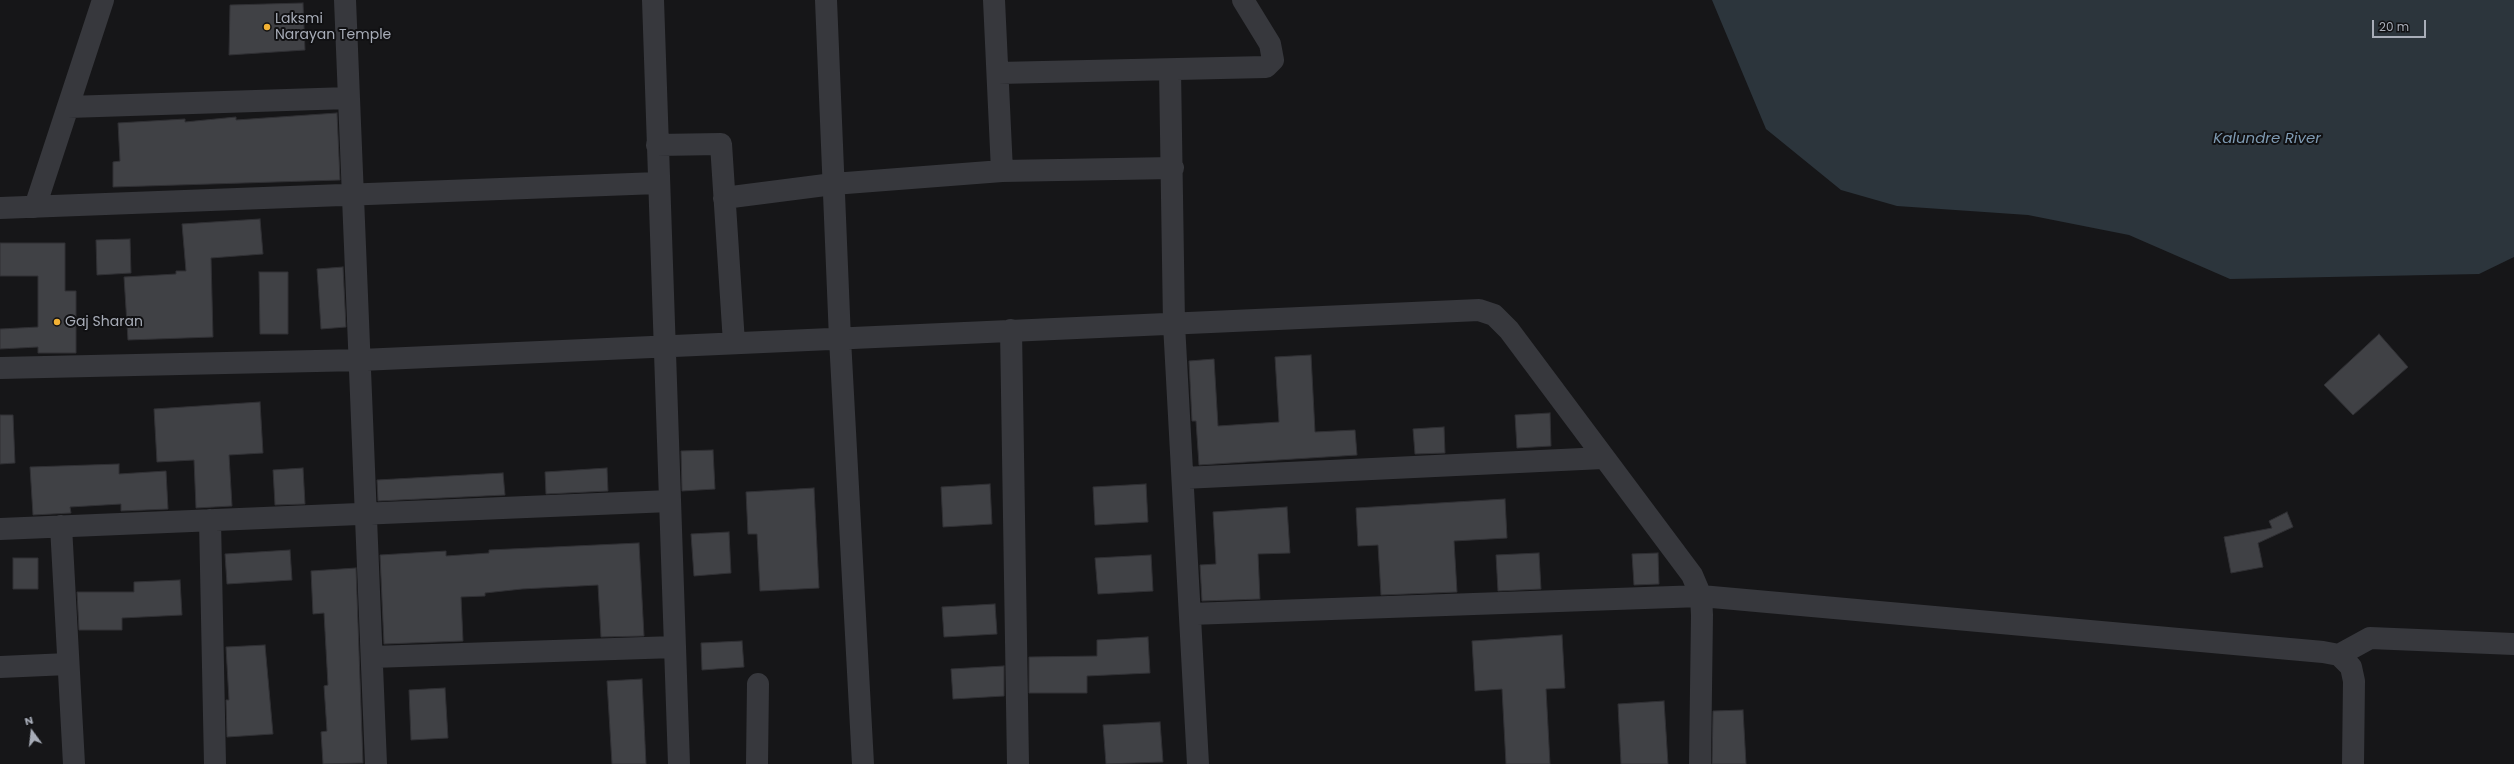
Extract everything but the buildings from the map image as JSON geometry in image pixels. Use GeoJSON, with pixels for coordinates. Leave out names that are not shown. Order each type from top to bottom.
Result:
{"type":"FeatureCollection","features":[{"type":"Feature","properties":{"kind":"street"},"geometry":{"type":"LineString","coordinates":[[35,207],[103,0]]}},
{"type":"Feature","properties":{"kind":"street"},"geometry":{"type":"LineString","coordinates":[[345,0],[376,764]]}},
{"type":"Feature","properties":{"kind":"street"},"geometry":{"type":"LineString","coordinates":[[653,0],[663,345],[679,764]]}},
{"type":"Feature","properties":{"kind":"street"},"geometry":{"type":"LineString","coordinates":[[826,0],[840,339],[863,764]]}},
{"type":"Feature","properties":{"kind":"street"},"geometry":{"type":"LineString","coordinates":[[994,0],[1002,171]]}},
{"type":"Feature","properties":{"kind":"street"},"geometry":{"type":"LineString","coordinates":[[998,73],[1258,68],[1271,63],[1273,55],[1270,44],[1243,0]]}},
{"type":"Feature","properties":{"kind":"street"},"geometry":{"type":"LineString","coordinates":[[1170,70],[1173,168],[1174,324],[1198,764]]}},
{"type":"Feature","properties":{"kind":"street"},"geometry":{"type":"LineString","coordinates":[[68,107],[349,98]]}},
{"type":"Feature","properties":{"kind":"street"},"geometry":{"type":"LineString","coordinates":[[657,145],[721,144],[734,343]]}},
{"type":"Feature","properties":{"kind":"street"},"geometry":{"type":"LineString","coordinates":[[724,198],[833,184],[1002,171],[1173,168]]}},
{"type":"Feature","properties":{"kind":"street"},"geometry":{"type":"LineString","coordinates":[[0,208],[658,183]]}},
{"type":"Feature","properties":{"kind":"street"},"geometry":{"type":"LineString","coordinates":[[0,368],[360,360],[663,345],[840,339],[1011,330],[1479,310],[1494,315],[1509,330],[1603,458],[1692,575],[1700,596],[1702,615],[1700,764]]}},
{"type":"Feature","properties":{"kind":"street"},"geometry":{"type":"LineString","coordinates":[[1011,330],[1018,764]]}},
{"type":"Feature","properties":{"kind":"street"},"geometry":{"type":"LineString","coordinates":[[1183,478],[1603,458]]}},
{"type":"Feature","properties":{"kind":"street"},"geometry":{"type":"LineString","coordinates":[[0,529],[670,501]]}},
{"type":"Feature","properties":{"kind":"street"},"geometry":{"type":"LineString","coordinates":[[210,520],[215,764]]}},
{"type":"Feature","properties":{"kind":"street"},"geometry":{"type":"LineString","coordinates":[[61,526],[74,764]]}},
{"type":"Feature","properties":{"kind":"street"},"geometry":{"type":"LineString","coordinates":[[1190,614],[1700,596],[2339,655],[2370,638],[2514,644]]}},
{"type":"Feature","properties":{"kind":"street"},"geometry":{"type":"LineString","coordinates":[[372,657],[675,647]]}},
{"type":"Feature","properties":{"kind":"street"},"geometry":{"type":"LineString","coordinates":[[2339,655],[2351,667],[2354,681],[2353,764]]}},
{"type":"Feature","properties":{"kind":"street"},"geometry":{"type":"LineString","coordinates":[[0,667],[68,664]]}},
{"type":"Feature","properties":{"kind":"street"},"geometry":{"type":"LineString","coordinates":[[757,764],[758,684]]}},
{"type":"Feature","properties":{"kind":"water","name":"Kalundre River"},"geometry":{"type":"Polygon","coordinates":[[[1712,0],[2514,0],[2514,257],[2479,274],[2230,279],[2129,235],[2028,215],[1897,206],[1841,190],[1766,129],[1712,0]]]}},
{"type":"Feature","properties":{"kind":"place","name":"Laksmi Narayan Temple"},"geometry":{"type":"Point","coordinates":[267,27]}},
{"type":"Feature","properties":{"kind":"place","name":"Gaj Sharan"},"geometry":{"type":"Point","coordinates":[57,322]}}]}
